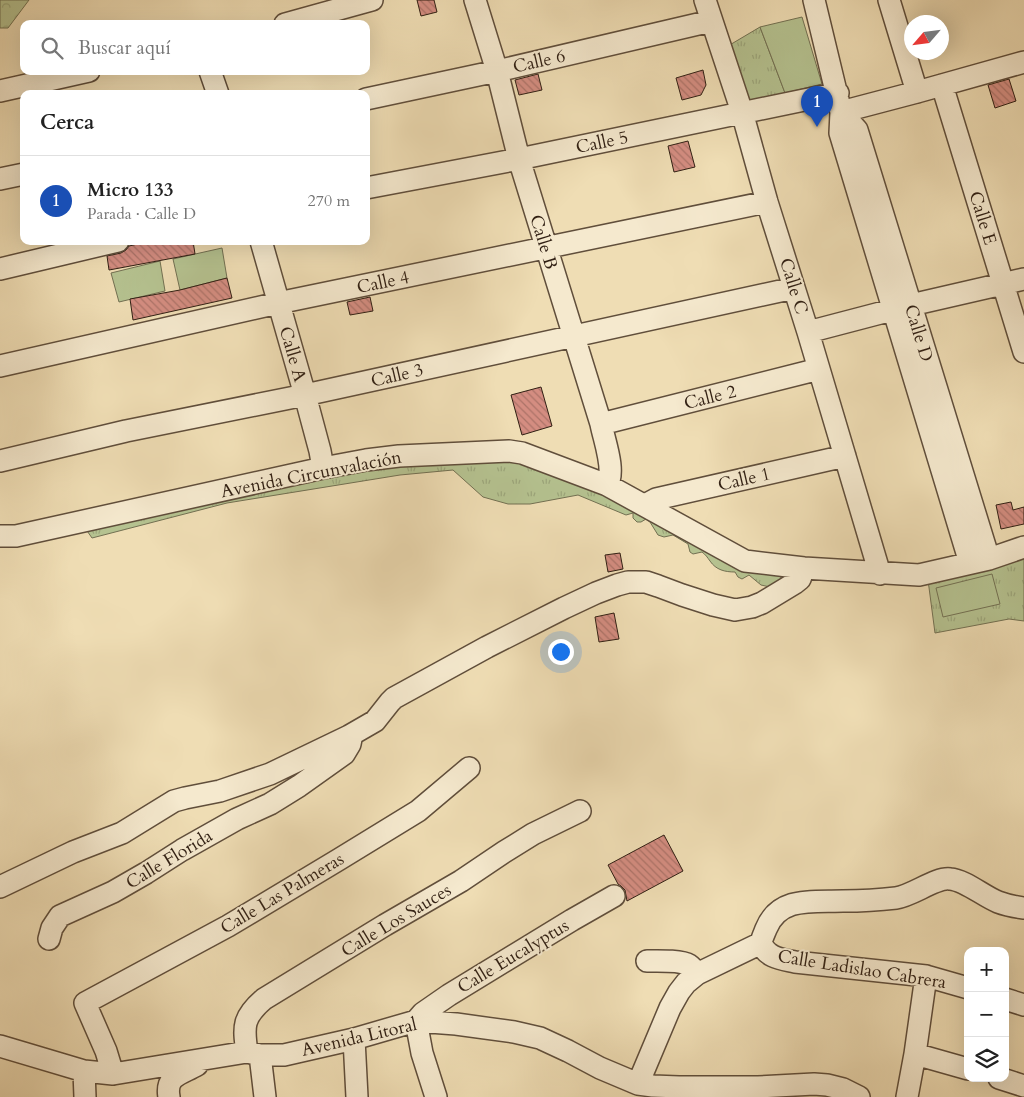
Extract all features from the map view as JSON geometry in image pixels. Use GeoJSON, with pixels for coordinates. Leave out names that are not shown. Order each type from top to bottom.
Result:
{"type":"FeatureCollection","features":[{"type":"Feature","properties":{"kind":"street"},"geometry":{"type":"LineString","coordinates":[[300,20],[372,0]]}},
{"type":"Feature","properties":{"kind":"street","name":"Calle B"},"geometry":{"type":"LineString","coordinates":[[475,0],[497,71],[519,159],[601,424],[609,459],[610,482],[607,485]]}},
{"type":"Feature","properties":{"kind":"street","name":"Calle C"},"geometry":{"type":"LineString","coordinates":[[705,0],[742,112],[767,202],[880,574]]}},
{"type":"Feature","properties":{"kind":"street","name":"Calle D"},"geometry":{"type":"LineString","coordinates":[[814,0],[840,102],[857,130],[903,308],[980,561]]}},
{"type":"Feature","properties":{"kind":"street"},"geometry":{"type":"LineString","coordinates":[[889,0],[917,92]]}},
{"type":"Feature","properties":{"kind":"street","name":"Calle 6"},"geometry":{"type":"LineString","coordinates":[[370,98],[497,71],[711,21]]}},
{"type":"Feature","properties":{"kind":"street"},"geometry":{"type":"LineString","coordinates":[[840,102],[917,92],[1024,62]]}},
{"type":"Feature","properties":{"kind":"street"},"geometry":{"type":"LineString","coordinates":[[0,91],[71,75]]}},
{"type":"Feature","properties":{"kind":"street"},"geometry":{"type":"LineString","coordinates":[[211,75],[217,90]]}},
{"type":"Feature","properties":{"kind":"street","name":"Calle E"},"geometry":{"type":"LineString","coordinates":[[942,85],[1014,282],[1024,352]]}},
{"type":"Feature","properties":{"kind":"street","name":"Calle 5"},"geometry":{"type":"LineString","coordinates":[[370,187],[519,159],[742,112],[840,102]]}},
{"type":"Feature","properties":{"kind":"street"},"geometry":{"type":"LineString","coordinates":[[0,180],[20,175]]}},
{"type":"Feature","properties":{"kind":"street","name":"Calle 4"},"geometry":{"type":"LineString","coordinates":[[0,366],[278,303],[767,202]]}},
{"type":"Feature","properties":{"kind":"street"},"geometry":{"type":"LineString","coordinates":[[0,268],[101,245]]}},
{"type":"Feature","properties":{"kind":"street","name":"Calle A"},"geometry":{"type":"LineString","coordinates":[[262,245],[305,395],[323,468]]}},
{"type":"Feature","properties":{"kind":"street"},"geometry":{"type":"LineString","coordinates":[[808,332],[1014,282]]}},
{"type":"Feature","properties":{"kind":"street","name":"Calle 3"},"geometry":{"type":"LineString","coordinates":[[0,461],[126,432],[305,395],[794,288]]}},
{"type":"Feature","properties":{"kind":"street","name":"Calle 2"},"geometry":{"type":"LineString","coordinates":[[601,424],[819,369]]}},
{"type":"Feature","properties":{"kind":"street","name":"Avenida Circunvalación"},"geometry":{"type":"LineString","coordinates":[[0,536],[16,536],[366,460],[399,456],[509,451],[522,453],[607,485],[745,561],[804,568],[919,575],[980,561],[1024,547]]}},
{"type":"Feature","properties":{"kind":"street","name":"Calle 1"},"geometry":{"type":"LineString","coordinates":[[645,505],[656,499],[845,456]]}},
{"type":"Feature","properties":{"kind":"street"},"geometry":{"type":"LineString","coordinates":[[0,887],[73,852],[122,833],[174,801],[220,791],[270,774],[350,736],[376,721],[394,698],[495,643],[617,585],[628,582],[646,582],[713,605],[735,610],[762,603],[795,583],[800,578],[804,568]]}},
{"type":"Feature","properties":{"kind":"street","name":"Calle Florida"},"geometry":{"type":"LineString","coordinates":[[49,939],[52,928],[60,916],[113,892],[182,850],[237,819],[270,804],[299,786],[344,754],[350,744],[350,736]]}},
{"type":"Feature","properties":{"kind":"street","name":"Calle Las Palmeras"},"geometry":{"type":"LineString","coordinates":[[113,1074],[106,1051],[85,1003],[228,926],[418,811],[469,768]]}},
{"type":"Feature","properties":{"kind":"street","name":"Calle Los Sauces"},"geometry":{"type":"LineString","coordinates":[[265,1097],[254,1054],[245,1037],[245,1026],[253,1008],[264,999],[385,925],[461,881],[533,834],[580,811]]}},
{"type":"Feature","properties":{"kind":"street"},"geometry":{"type":"LineString","coordinates":[[638,1084],[678,992],[697,974],[762,943],[769,922],[777,912],[784,908],[806,902],[898,898],[949,878],[998,902],[1024,908]]}},
{"type":"Feature","properties":{"kind":"street","name":"Calle Eucalyptus"},"geometry":{"type":"LineString","coordinates":[[416,1021],[423,1013],[449,995],[614,896]]}},
{"type":"Feature","properties":{"kind":"street","name":"Calle Ladislao Cabrera"},"geometry":{"type":"LineString","coordinates":[[762,943],[763,949],[777,959],[926,976],[964,987]]}},
{"type":"Feature","properties":{"kind":"street"},"geometry":{"type":"LineString","coordinates":[[647,961],[682,962],[694,969],[697,974]]}},
{"type":"Feature","properties":{"kind":"street"},"geometry":{"type":"LineString","coordinates":[[907,1097],[926,976]]}},
{"type":"Feature","properties":{"kind":"street"},"geometry":{"type":"LineString","coordinates":[[1009,1000],[1024,1005]]}},
{"type":"Feature","properties":{"kind":"street"},"geometry":{"type":"LineString","coordinates":[[416,1021],[422,1053],[436,1097]]}},
{"type":"Feature","properties":{"kind":"street","name":"Avenida Litoral"},"geometry":{"type":"LineString","coordinates":[[0,1046],[84,1071],[113,1074],[200,1060],[254,1054],[284,1055],[354,1039],[416,1021],[456,1024],[514,1032],[540,1038],[600,1068],[638,1084],[781,1092],[814,1084],[843,1089],[859,1097]]}},
{"type":"Feature","properties":{"kind":"street"},"geometry":{"type":"LineString","coordinates":[[354,1039],[357,1097]]}},
{"type":"Feature","properties":{"kind":"street"},"geometry":{"type":"LineString","coordinates":[[915,1054],[964,1068]]}},
{"type":"Feature","properties":{"kind":"street"},"geometry":{"type":"LineString","coordinates":[[169,1097],[169,1085],[172,1080],[196,1066],[200,1060]]}},
{"type":"Feature","properties":{"kind":"street"},"geometry":{"type":"LineString","coordinates":[[84,1071],[84,1097]]}},
{"type":"Feature","properties":{"kind":"street"},"geometry":{"type":"LineString","coordinates":[[1009,1081],[1024,1086]]}},
{"type":"Feature","properties":{"kind":"green space"},"geometry":{"type":"Polygon","coordinates":[[[0,0],[29,0],[8,28],[0,28],[0,0]]]}},
{"type":"Feature","properties":{"kind":"green space"},"geometry":{"type":"Polygon","coordinates":[[[802,17],[822,84],[785,93],[760,27],[802,17]]]}},
{"type":"Feature","properties":{"kind":"green space"},"geometry":{"type":"Polygon","coordinates":[[[760,27],[785,93],[748,102],[728,46],[760,27]]]}},
{"type":"Feature","properties":{"kind":"green space"},"geometry":{"type":"Polygon","coordinates":[[[222,248],[227,278],[180,290],[173,259],[222,248]]]}},
{"type":"Feature","properties":{"kind":"green space"},"geometry":{"type":"Polygon","coordinates":[[[160,261],[165,291],[119,302],[111,273],[160,261]]]}},
{"type":"Feature","properties":{"kind":"green space"},"geometry":{"type":"Polygon","coordinates":[[[510,457],[612,494],[778,575],[785,581],[770,587],[761,585],[749,575],[742,579],[735,572],[721,570],[715,567],[702,552],[693,554],[690,552],[688,544],[673,535],[664,537],[658,535],[646,519],[637,522],[633,518],[633,513],[626,515],[578,495],[530,504],[508,504],[483,497],[453,470],[400,475],[227,503],[92,538],[83,525],[320,471],[510,457]]]}},
{"type":"Feature","properties":{"kind":"green space"},"geometry":{"type":"Polygon","coordinates":[[[1024,557],[1024,621],[1009,619],[935,633],[928,580],[1024,557]]]}},
{"type":"Feature","properties":{"kind":"green space"},"geometry":{"type":"Polygon","coordinates":[[[992,574],[1000,604],[943,617],[936,588],[992,574]]]}},
{"type":"Feature","properties":{"kind":"building"},"geometry":{"type":"Polygon","coordinates":[[[417,0],[434,0],[437,12],[421,16],[417,0]]]}},
{"type":"Feature","properties":{"kind":"building"},"geometry":{"type":"Polygon","coordinates":[[[703,70],[706,85],[701,95],[682,100],[676,78],[703,70]]]}},
{"type":"Feature","properties":{"kind":"building"},"geometry":{"type":"Polygon","coordinates":[[[538,74],[542,90],[519,95],[515,80],[538,74]]]}},
{"type":"Feature","properties":{"kind":"building"},"geometry":{"type":"Polygon","coordinates":[[[1009,79],[1016,101],[995,108],[988,85],[1009,79]]]}},
{"type":"Feature","properties":{"kind":"building"},"geometry":{"type":"Polygon","coordinates":[[[688,141],[695,167],[674,172],[668,146],[688,141]]]}},
{"type":"Feature","properties":{"kind":"building"},"geometry":{"type":"Polygon","coordinates":[[[194,245],[195,254],[109,270],[107,256],[121,253],[129,246],[194,245]]]}},
{"type":"Feature","properties":{"kind":"building"},"geometry":{"type":"Polygon","coordinates":[[[227,278],[232,298],[133,320],[130,299],[180,290],[227,278]]]}},
{"type":"Feature","properties":{"kind":"building"},"geometry":{"type":"Polygon","coordinates":[[[370,297],[373,311],[350,315],[347,302],[370,297]]]}},
{"type":"Feature","properties":{"kind":"building"},"geometry":{"type":"Polygon","coordinates":[[[541,387],[552,426],[522,435],[511,395],[541,387]]]}},
{"type":"Feature","properties":{"kind":"building"},"geometry":{"type":"Polygon","coordinates":[[[1011,502],[1013,510],[1024,507],[1024,524],[1001,529],[996,505],[1011,502]]]}},
{"type":"Feature","properties":{"kind":"building"},"geometry":{"type":"Polygon","coordinates":[[[620,553],[623,569],[608,572],[605,555],[620,553]]]}},
{"type":"Feature","properties":{"kind":"building"},"geometry":{"type":"Polygon","coordinates":[[[614,613],[619,639],[599,642],[595,617],[614,613]]]}},
{"type":"Feature","properties":{"kind":"building"},"geometry":{"type":"Polygon","coordinates":[[[664,835],[683,871],[627,901],[625,890],[618,884],[608,865],[664,835]]]}},
{"type":"Feature","properties":{"kind":"place","name":"Micro 133"},"geometry":{"type":"Point","coordinates":[817,127]}}]}
